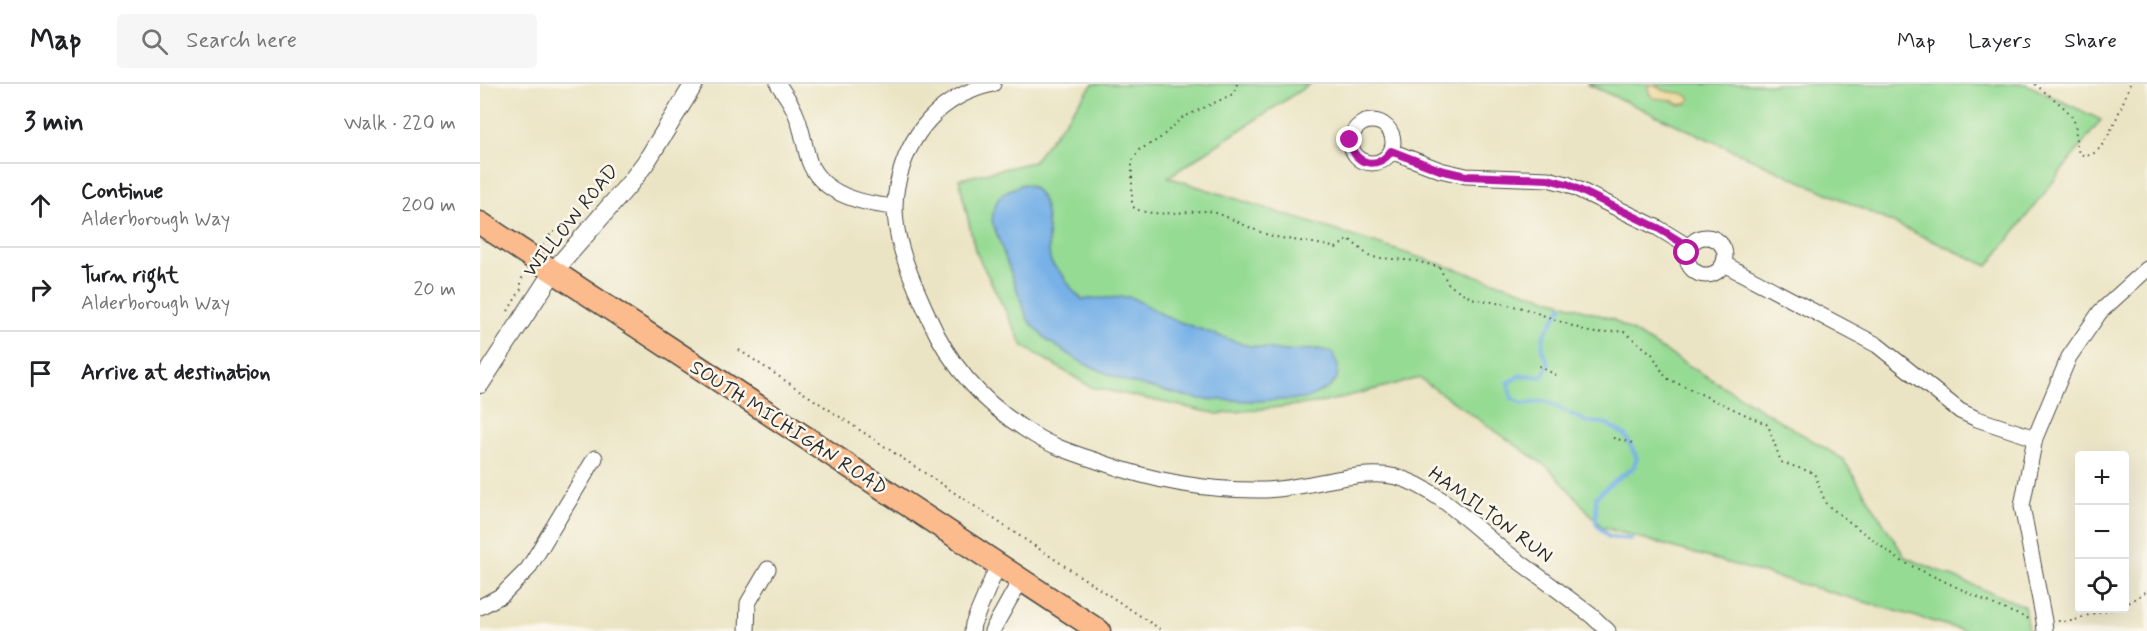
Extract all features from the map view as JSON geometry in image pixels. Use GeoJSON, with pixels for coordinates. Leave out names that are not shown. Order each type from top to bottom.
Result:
{"type":"FeatureCollection","features":[{"type":"Feature","properties":{"kind":"main road","name":"SOUTH MICHIGAN ROAD"},"geometry":{"type":"LineString","coordinates":[[480,223],[1099,631]]}},
{"type":"Feature","properties":{"kind":"street","name":"WILLOW ROAD"},"geometry":{"type":"LineString","coordinates":[[480,384],[553,272],[631,182],[694,84]]}},
{"type":"Feature","properties":{"kind":"street"},"geometry":{"type":"LineString","coordinates":[[765,84],[782,90],[795,110],[810,165],[822,179],[837,192],[854,201],[895,207]]}},
{"type":"Feature","properties":{"kind":"street","name":"HAMILTON RUN"},"geometry":{"type":"LineString","coordinates":[[993,84],[974,89],[944,105],[932,115],[910,146],[900,173],[895,207],[895,224],[903,257],[945,350],[960,373],[982,397],[1036,437],[1130,473],[1185,486],[1228,490],[1267,490],[1302,487],[1362,475],[1380,475],[1410,481],[1441,500],[1592,616],[1608,631]]}},
{"type":"Feature","properties":{"kind":"street"},"geometry":{"type":"LineString","coordinates":[[1391,151],[1440,170],[1466,176],[1548,179],[1567,184],[1658,228],[1689,247]]}},
{"type":"Feature","properties":{"kind":"street"},"geometry":{"type":"LineString","coordinates":[[1712,237],[1718,240],[1725,251],[1724,264],[1710,275],[1698,273],[1693,270],[1687,259],[1689,247],[1698,238],[1712,237]]}},
{"type":"Feature","properties":{"kind":"street"},"geometry":{"type":"LineString","coordinates":[[1724,264],[1877,345],[1960,411],[2035,438]]}},
{"type":"Feature","properties":{"kind":"street"},"geometry":{"type":"LineString","coordinates":[[2045,626],[2022,506],[2035,438],[2069,357],[2100,312],[2147,269]]}},
{"type":"Feature","properties":{"kind":"street"},"geometry":{"type":"LineString","coordinates":[[480,607],[502,595],[528,569],[595,458]]}},
{"type":"Feature","properties":{"kind":"street"},"geometry":{"type":"LineString","coordinates":[[972,631],[998,565]]}},
{"type":"Feature","properties":{"kind":"street"},"geometry":{"type":"LineString","coordinates":[[747,631],[748,603],[768,569]]}},
{"type":"Feature","properties":{"kind":"street"},"geometry":{"type":"LineString","coordinates":[[992,631],[1021,579]]}},
{"type":"Feature","properties":{"kind":"path"},"geometry":{"type":"LineString","coordinates":[[1237,84],[1233,94],[1182,118],[1159,139],[1139,150],[1132,161],[1134,208],[1140,211],[1162,213],[1211,211],[1272,236],[1336,248],[1348,239],[1370,257],[1416,261],[1439,267],[1449,285],[1471,298],[1522,308],[1592,333],[1623,331],[1652,354],[1666,378],[1768,425],[1781,462],[1814,472],[1826,504],[1899,560],[2045,626],[2073,621],[2094,613]]}},
{"type":"Feature","properties":{"kind":"path"},"geometry":{"type":"LineString","coordinates":[[2035,84],[2068,112],[2074,121],[2076,147],[2080,154],[2086,156],[2093,154],[2100,147],[2130,84]]}},
{"type":"Feature","properties":{"kind":"path"},"geometry":{"type":"LineString","coordinates":[[740,350],[1163,631]]}},
{"type":"Feature","properties":{"kind":"path"},"geometry":{"type":"LineString","coordinates":[[1539,366],[1556,375]]}},
{"type":"Feature","properties":{"kind":"path"},"geometry":{"type":"LineString","coordinates":[[1613,438],[1633,443]]}},
{"type":"Feature","properties":{"kind":"path"},"geometry":{"type":"LineString","coordinates":[[2129,603],[2147,591]]}},
{"type":"Feature","properties":{"kind":"green space"},"geometry":{"type":"Polygon","coordinates":[[[1093,84],[1310,84],[1168,177],[1612,319],[1843,459],[1905,557],[2024,606],[2028,631],[1966,631],[1602,527],[1550,469],[1419,378],[1325,402],[1218,414],[1091,387],[1023,346],[975,250],[959,179],[1033,162],[1093,84]]]}},
{"type":"Feature","properties":{"kind":"green space"},"geometry":{"type":"Polygon","coordinates":[[[1587,84],[2026,84],[2101,120],[1988,266],[1587,84]]]}},
{"type":"Feature","properties":{"kind":"sand"},"geometry":{"type":"Polygon","coordinates":[[[1653,84],[1666,91],[1685,94],[1690,99],[1688,103],[1680,105],[1671,100],[1653,98],[1648,89],[1649,85],[1653,84]]]}},
{"type":"Feature","properties":{"kind":"water"},"geometry":{"type":"Polygon","coordinates":[[[1024,184],[1033,188],[1040,195],[1044,204],[1050,259],[1053,265],[1082,299],[1131,297],[1169,318],[1245,345],[1285,351],[1318,349],[1332,352],[1338,366],[1337,378],[1330,387],[1305,399],[1252,401],[1198,399],[1127,382],[1083,363],[1048,341],[1028,320],[992,221],[1000,196],[1024,184]]]}},
{"type":"Feature","properties":{"kind":"waterway"},"geometry":{"type":"LineString","coordinates":[[1562,306],[1544,335],[1542,350],[1549,364],[1542,377],[1521,375],[1508,383],[1512,398],[1523,404],[1545,401],[1587,422],[1605,423],[1625,435],[1637,458],[1633,468],[1596,497],[1596,524],[1609,537],[1631,539]]}},
{"type":"Feature","properties":{"kind":"route"},"geometry":{"type":"LineString","coordinates":[[1350,140],[1353,153],[1363,162],[1382,161],[1391,151],[1440,170],[1466,176],[1548,179],[1567,184],[1658,228],[1689,247],[1687,253]]}}]}
